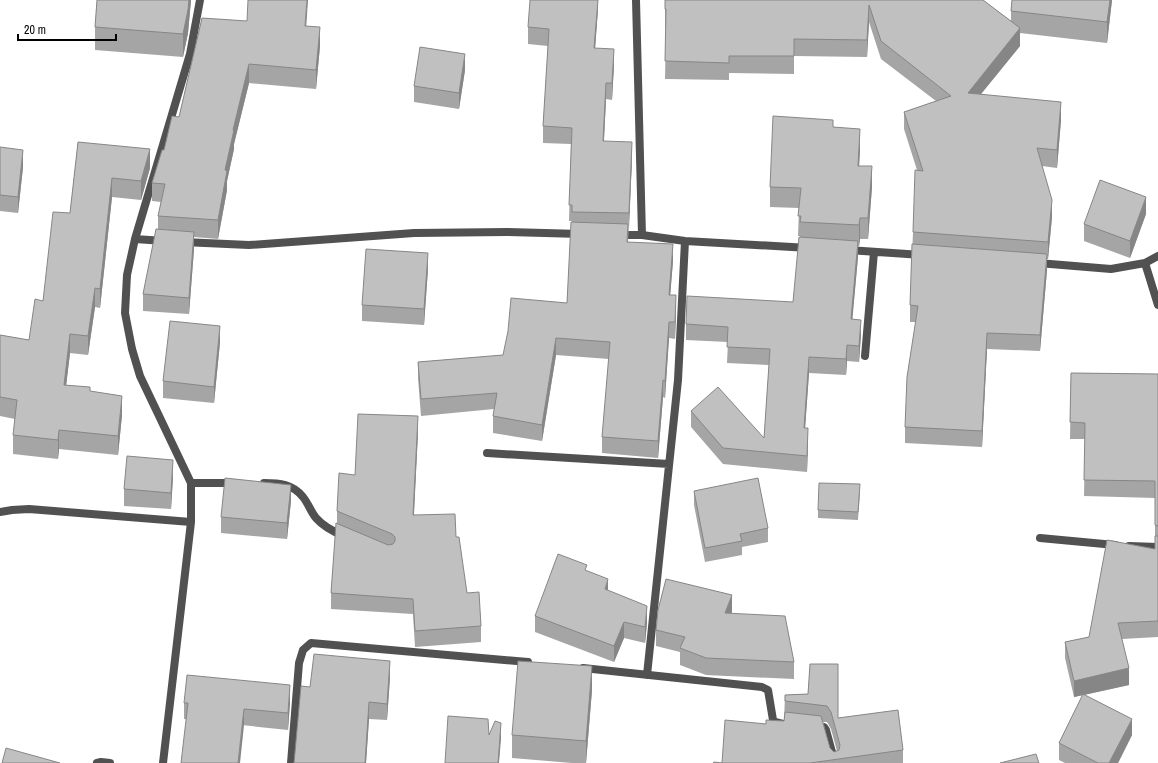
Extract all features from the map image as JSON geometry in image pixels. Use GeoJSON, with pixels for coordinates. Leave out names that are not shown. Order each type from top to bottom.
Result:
{"type":"FeatureCollection","features":[{"type":"Feature","properties":{"kind":"street"},"geometry":{"type":"LineString","coordinates":[[163,763],[191,522],[192,483],[140,376],[132,349],[125,313],[127,275],[135,239],[190,54],[200,0]]}},
{"type":"Feature","properties":{"kind":"street"},"geometry":{"type":"LineString","coordinates":[[636,0],[642,235]]}},
{"type":"Feature","properties":{"kind":"street"},"geometry":{"type":"LineString","coordinates":[[135,239],[249,245],[414,233],[507,232],[586,234]]}},
{"type":"Feature","properties":{"kind":"street"},"geometry":{"type":"LineString","coordinates":[[610,235],[642,235],[685,241],[819,248]]}},
{"type":"Feature","properties":{"kind":"street"},"geometry":{"type":"LineString","coordinates":[[647,675],[678,380],[685,241]]}},
{"type":"Feature","properties":{"kind":"street"},"geometry":{"type":"LineString","coordinates":[[842,250],[929,256]]}},
{"type":"Feature","properties":{"kind":"street"},"geometry":{"type":"LineString","coordinates":[[865,356],[874,252]]}},
{"type":"Feature","properties":{"kind":"street"},"geometry":{"type":"LineString","coordinates":[[1032,263],[1111,269],[1145,264],[1158,256]]}},
{"type":"Feature","properties":{"kind":"street"},"geometry":{"type":"LineString","coordinates":[[1145,264],[1158,305]]}},
{"type":"Feature","properties":{"kind":"street"},"geometry":{"type":"LineString","coordinates":[[487,453],[669,464]]}},
{"type":"Feature","properties":{"kind":"street"},"geometry":{"type":"LineString","coordinates":[[192,483],[243,483]]}},
{"type":"Feature","properties":{"kind":"street"},"geometry":{"type":"LineString","coordinates":[[258,483],[280,483],[292,487],[303,496],[321,523],[330,530],[353,540]]}},
{"type":"Feature","properties":{"kind":"street"},"geometry":{"type":"LineString","coordinates":[[0,512],[29,509],[191,522]]}},
{"type":"Feature","properties":{"kind":"street"},"geometry":{"type":"LineString","coordinates":[[1040,538],[1158,547]]}},
{"type":"Feature","properties":{"kind":"street"},"geometry":{"type":"LineString","coordinates":[[291,763],[302,650],[311,643],[538,664]]}},
{"type":"Feature","properties":{"kind":"street"},"geometry":{"type":"LineString","coordinates":[[577,668],[762,687],[768,690],[772,720],[778,724],[794,725]]}},
{"type":"Feature","properties":{"kind":"street"},"geometry":{"type":"LineString","coordinates":[[809,726],[824,728],[826,730],[835,763]]}},
{"type":"Feature","properties":{"kind":"street"},"geometry":{"type":"LineString","coordinates":[[97,763],[110,763]]}},
{"type":"Feature","properties":{"kind":"building"},"geometry":{"type":"Polygon","coordinates":[[[97,0],[189,0],[183,34],[95,27],[97,0]]]}},
{"type":"Feature","properties":{"kind":"building"},"geometry":{"type":"Polygon","coordinates":[[[248,0],[307,0],[305,26],[320,27],[316,70],[249,64],[225,170],[227,171],[218,220],[158,216],[165,184],[152,183],[162,150],[164,150],[172,116],[179,117],[202,18],[247,21],[248,0]]]}},
{"type":"Feature","properties":{"kind":"building"},"geometry":{"type":"Polygon","coordinates":[[[530,0],[598,0],[594,48],[614,49],[612,83],[606,83],[603,141],[632,142],[629,213],[572,212],[572,205],[569,205],[572,128],[543,126],[549,29],[528,27],[530,0]]]}},
{"type":"Feature","properties":{"kind":"building"},"geometry":{"type":"Polygon","coordinates":[[[665,0],[983,0],[1020,28],[968,93],[1061,102],[1057,150],[1037,148],[1052,200],[1048,242],[913,232],[915,170],[923,171],[904,112],[951,96],[881,41],[869,5],[867,40],[794,39],[794,56],[729,56],[729,63],[665,61],[665,0]]]}},
{"type":"Feature","properties":{"kind":"building"},"geometry":{"type":"Polygon","coordinates":[[[1012,0],[1110,0],[1107,22],[1011,11],[1012,0]]]}},
{"type":"Feature","properties":{"kind":"building"},"geometry":{"type":"Polygon","coordinates":[[[420,47],[465,54],[459,93],[414,86],[420,47]]]}},
{"type":"Feature","properties":{"kind":"building"},"geometry":{"type":"Polygon","coordinates":[[[773,116],[833,120],[833,127],[860,129],[858,166],[872,166],[868,218],[860,218],[859,225],[800,222],[801,216],[798,216],[801,188],[770,187],[773,116]]]}},
{"type":"Feature","properties":{"kind":"building"},"geometry":{"type":"Polygon","coordinates":[[[78,142],[150,149],[141,181],[112,178],[100,289],[95,288],[88,336],[70,334],[64,385],[90,387],[90,391],[122,396],[118,436],[59,430],[58,440],[13,435],[17,400],[0,397],[0,335],[29,340],[35,299],[43,301],[53,212],[70,213],[78,142]]]}},
{"type":"Feature","properties":{"kind":"building"},"geometry":{"type":"Polygon","coordinates":[[[0,147],[23,150],[18,197],[0,195],[0,147]]]}},
{"type":"Feature","properties":{"kind":"building"},"geometry":{"type":"Polygon","coordinates":[[[1100,180],[1146,197],[1130,241],[1084,224],[1100,180]]]}},
{"type":"Feature","properties":{"kind":"building"},"geometry":{"type":"Polygon","coordinates":[[[571,222],[628,224],[627,242],[673,244],[669,295],[676,295],[675,322],[669,322],[665,381],[663,380],[658,441],[602,437],[610,342],[556,338],[542,425],[493,416],[497,393],[421,399],[418,362],[503,355],[508,331],[511,298],[567,303],[571,222]]]}},
{"type":"Feature","properties":{"kind":"building"},"geometry":{"type":"Polygon","coordinates":[[[156,229],[194,232],[189,298],[143,294],[156,229]]]}},
{"type":"Feature","properties":{"kind":"building"},"geometry":{"type":"Polygon","coordinates":[[[799,237],[858,241],[851,319],[861,320],[859,346],[847,345],[846,359],[809,357],[804,428],[808,428],[807,456],[723,448],[691,411],[718,387],[764,438],[770,349],[727,347],[728,327],[686,324],[687,296],[793,302],[799,237]]]}},
{"type":"Feature","properties":{"kind":"building"},"geometry":{"type":"Polygon","coordinates":[[[912,244],[1047,254],[1040,335],[987,333],[982,431],[905,427],[907,377],[918,306],[910,305],[912,244]]]}},
{"type":"Feature","properties":{"kind":"building"},"geometry":{"type":"Polygon","coordinates":[[[366,249],[428,253],[424,309],[362,305],[366,249]]]}},
{"type":"Feature","properties":{"kind":"building"},"geometry":{"type":"Polygon","coordinates":[[[170,321],[220,326],[214,387],[163,381],[170,321]]]}},
{"type":"Feature","properties":{"kind":"building"},"geometry":{"type":"Polygon","coordinates":[[[1071,373],[1158,374],[1158,526],[1155,525],[1155,481],[1084,480],[1085,423],[1070,422],[1071,373]]]}},
{"type":"Feature","properties":{"kind":"building"},"geometry":{"type":"Polygon","coordinates":[[[358,414],[418,416],[413,515],[455,514],[456,537],[459,537],[467,593],[479,592],[481,626],[415,631],[413,599],[331,593],[336,523],[388,545],[393,544],[395,541],[395,537],[392,534],[337,511],[339,473],[355,475],[358,414]]]}},
{"type":"Feature","properties":{"kind":"building"},"geometry":{"type":"Polygon","coordinates":[[[127,456],[173,460],[171,493],[124,489],[127,456]]]}},
{"type":"Feature","properties":{"kind":"building"},"geometry":{"type":"Polygon","coordinates":[[[225,478],[291,485],[287,523],[221,517],[225,478]]]}},
{"type":"Feature","properties":{"kind":"building"},"geometry":{"type":"Polygon","coordinates":[[[758,478],[768,528],[740,534],[742,541],[705,548],[694,491],[758,478]]]}},
{"type":"Feature","properties":{"kind":"building"},"geometry":{"type":"Polygon","coordinates":[[[819,483],[860,484],[858,512],[818,510],[819,483]]]}},
{"type":"Feature","properties":{"kind":"building"},"geometry":{"type":"Polygon","coordinates":[[[1155,536],[1158,536],[1158,621],[1118,623],[1129,668],[1074,681],[1065,642],[1089,637],[1107,540],[1155,549],[1155,536]]]}},
{"type":"Feature","properties":{"kind":"building"},"geometry":{"type":"Polygon","coordinates":[[[558,554],[587,565],[585,570],[608,579],[605,589],[647,606],[645,627],[624,622],[614,646],[535,616],[558,554]]]}},
{"type":"Feature","properties":{"kind":"building"},"geometry":{"type":"Polygon","coordinates":[[[666,579],[732,595],[725,613],[785,616],[794,662],[706,658],[680,648],[685,637],[656,630],[658,610],[666,579]]]}},
{"type":"Feature","properties":{"kind":"building"},"geometry":{"type":"Polygon","coordinates":[[[314,654],[390,661],[387,704],[369,702],[365,763],[294,763],[301,686],[310,687],[314,654]]]}},
{"type":"Feature","properties":{"kind":"building"},"geometry":{"type":"Polygon","coordinates":[[[518,661],[592,666],[586,741],[512,735],[518,661]]]}},
{"type":"Feature","properties":{"kind":"building"},"geometry":{"type":"Polygon","coordinates":[[[810,664],[838,664],[838,718],[898,710],[903,750],[810,763],[722,763],[725,720],[766,724],[766,720],[784,721],[785,712],[821,716],[830,748],[834,752],[839,750],[840,745],[831,712],[827,706],[785,701],[785,695],[808,694],[810,664]]]}},
{"type":"Feature","properties":{"kind":"building"},"geometry":{"type":"Polygon","coordinates":[[[187,675],[290,685],[288,713],[244,709],[238,763],[181,763],[188,703],[184,703],[187,675]]]}},
{"type":"Feature","properties":{"kind":"building"},"geometry":{"type":"Polygon","coordinates":[[[1083,694],[1132,719],[1109,763],[1098,763],[1059,743],[1083,694]]]}},
{"type":"Feature","properties":{"kind":"building"},"geometry":{"type":"Polygon","coordinates":[[[448,716],[488,719],[489,735],[495,721],[501,723],[498,763],[445,763],[448,716]]]}},
{"type":"Feature","properties":{"kind":"building"},"geometry":{"type":"Polygon","coordinates":[[[6,748],[60,763],[2,763],[6,748]]]}},
{"type":"Feature","properties":{"kind":"building"},"geometry":{"type":"Polygon","coordinates":[[[1036,754],[1039,763],[1000,763],[1036,754]]]}}]}
